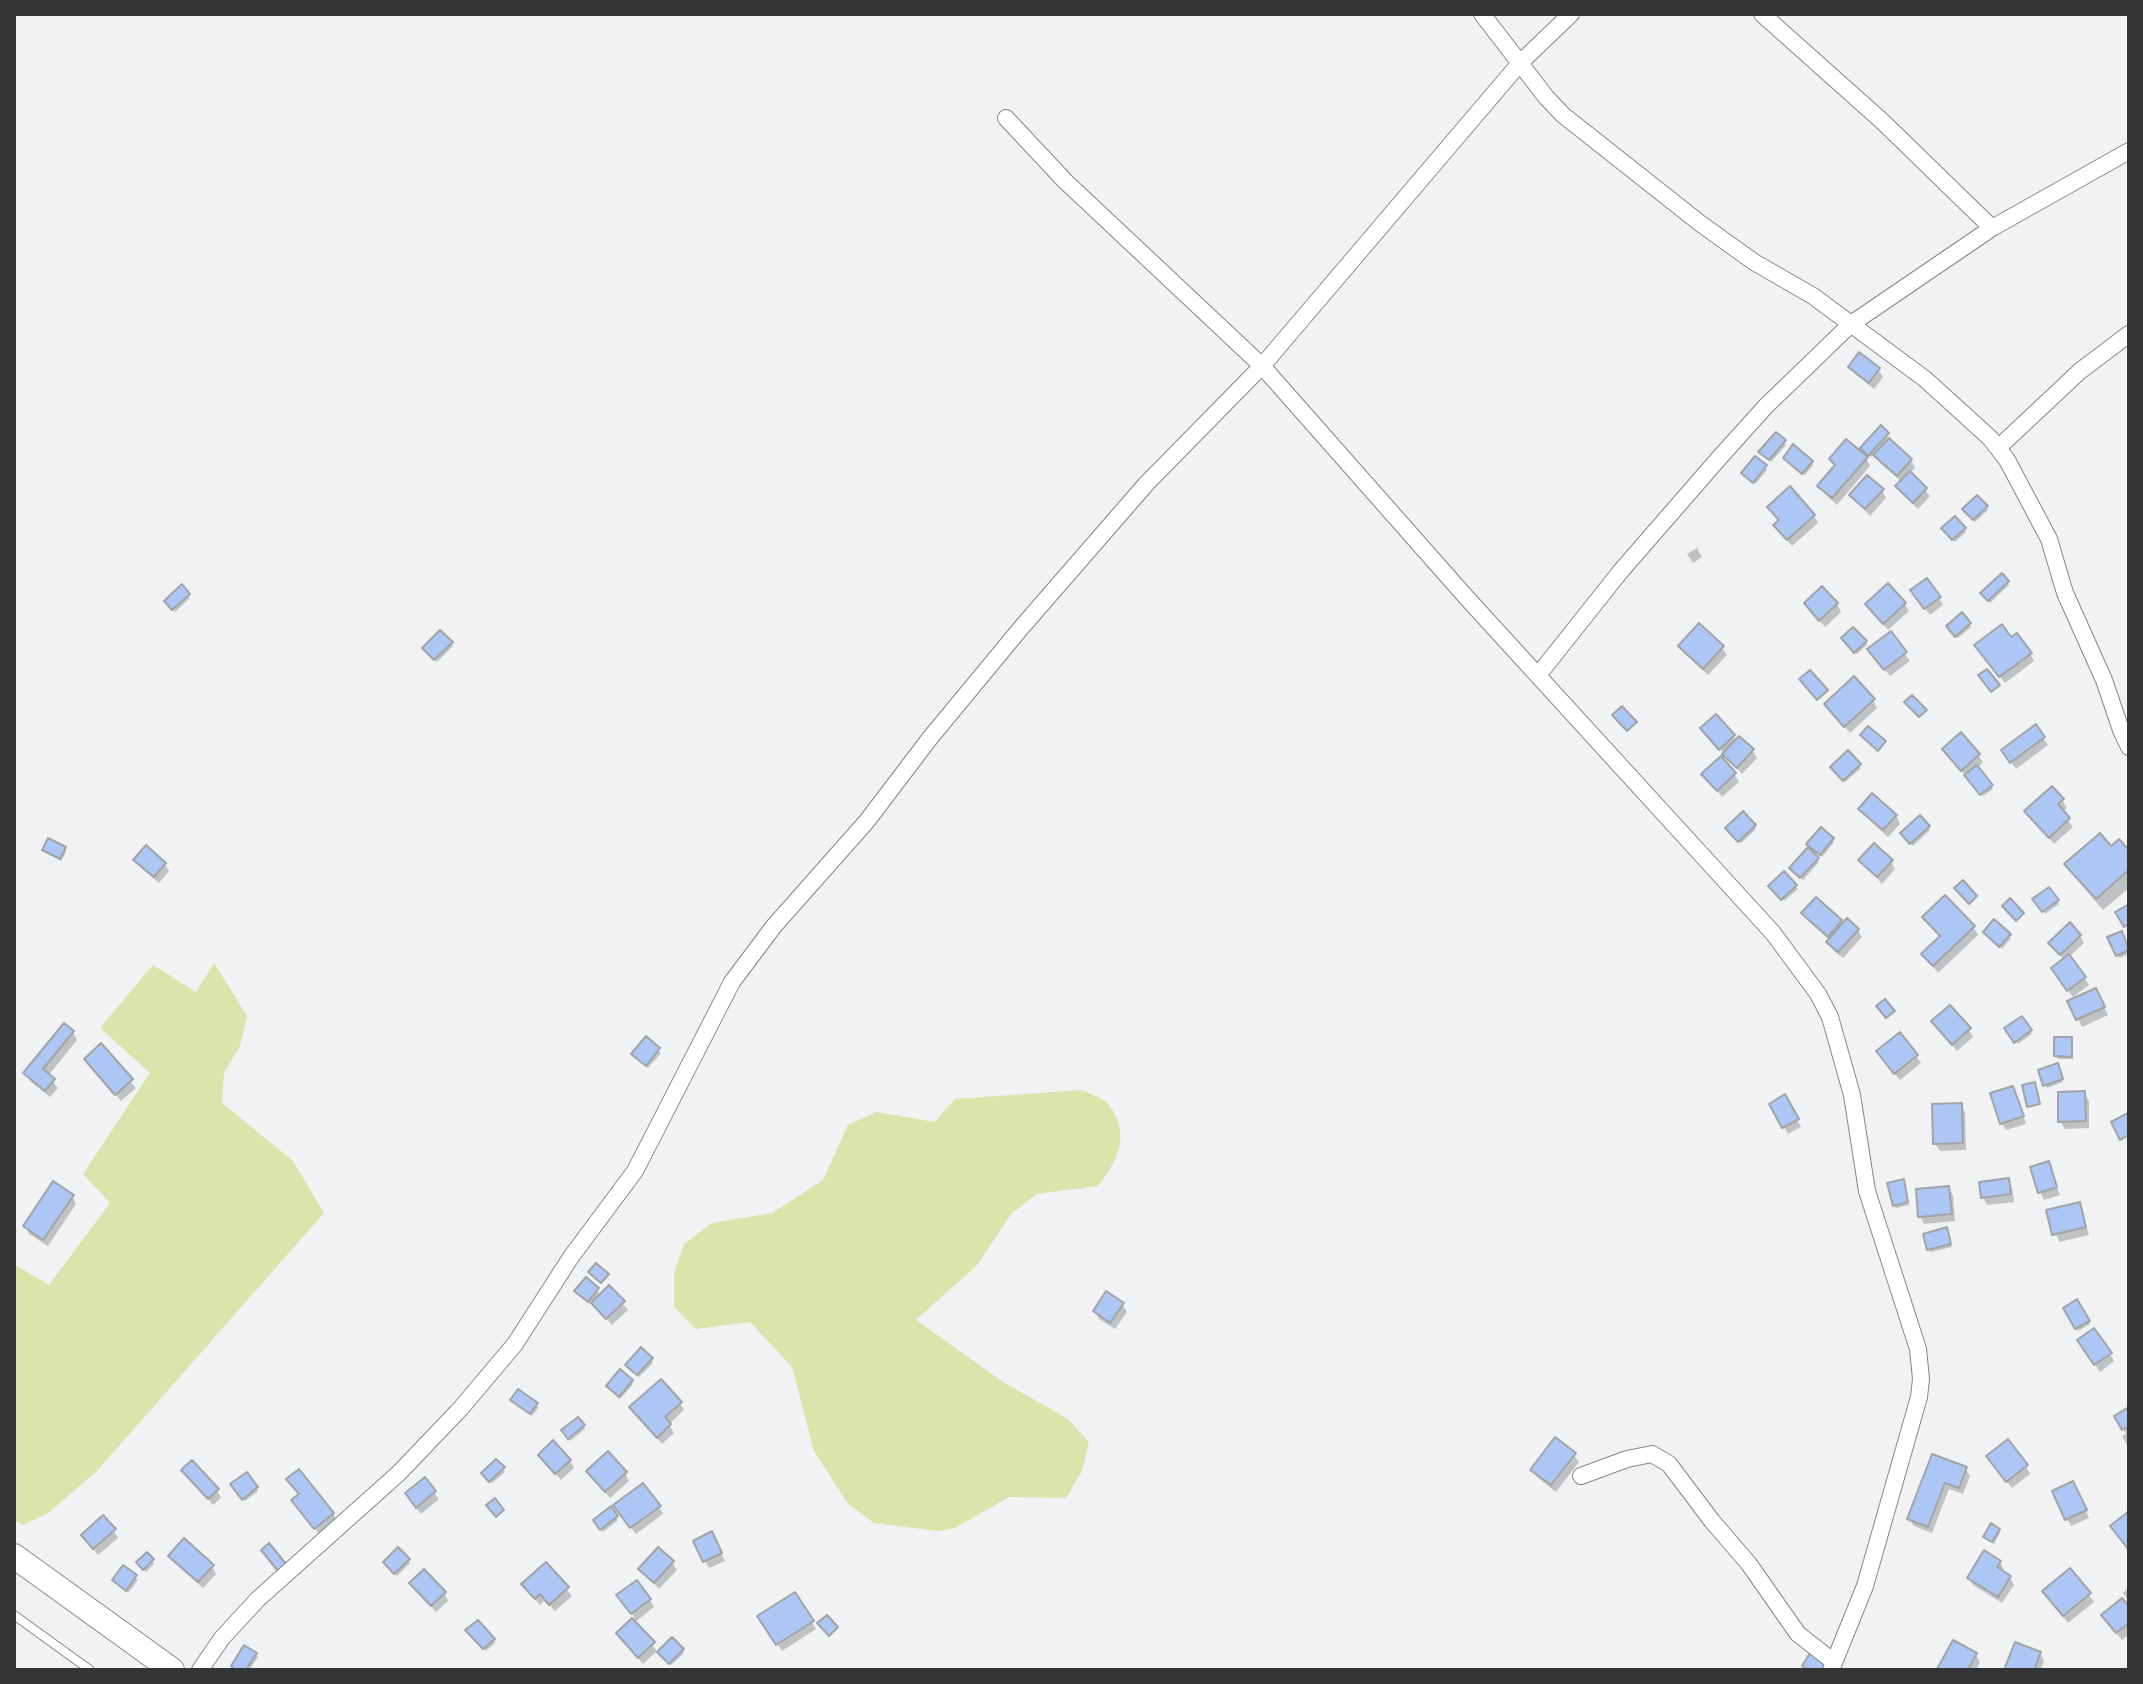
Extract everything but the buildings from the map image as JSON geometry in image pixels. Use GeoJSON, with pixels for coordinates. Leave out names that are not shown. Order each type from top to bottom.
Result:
{"type":"FeatureCollection","features":[{"type":"Feature","properties":{"kind":"street"},"geometry":{"type":"LineString","coordinates":[[1482,14],[1563,115],[1701,224],[1754,262],[1813,296],[1925,379],[1998,448],[2049,539],[2065,593],[2104,680],[2129,747]]}},
{"type":"Feature","properties":{"kind":"street"},"geometry":{"type":"LineString","coordinates":[[200,1670],[222,1638],[258,1599],[399,1473],[461,1408],[515,1344],[571,1257],[635,1171],[732,982],[774,926],[867,821],[930,738],[1108,527],[1262,366],[1520,63],[1571,14]]}},
{"type":"Feature","properties":{"kind":"street"},"geometry":{"type":"LineString","coordinates":[[1762,14],[1883,122],[1992,228]]}},
{"type":"Feature","properties":{"kind":"street"},"geometry":{"type":"LineString","coordinates":[[1006,118],[1065,181],[1262,366],[1466,597],[1773,933],[1818,994],[1830,1017],[1855,1110],[1867,1191],[1915,1337],[1921,1379],[1919,1397],[1865,1586],[1832,1666],[1798,1634],[1749,1564],[1669,1464],[1652,1454],[1627,1459],[1581,1476]]}},
{"type":"Feature","properties":{"kind":"street"},"geometry":{"type":"LineString","coordinates":[[1539,674],[1620,572],[1710,467],[1766,406],[1851,324],[1992,228],[2129,151]]}},
{"type":"Feature","properties":{"kind":"street"},"geometry":{"type":"LineString","coordinates":[[1998,448],[2080,371],[2129,334]]}},
{"type":"Feature","properties":{"kind":"street"},"geometry":{"type":"LineString","coordinates":[[14,1556],[172,1670]]}},
{"type":"Feature","properties":{"kind":"lane"},"geometry":{"type":"LineString","coordinates":[[14,1615],[90,1670]]}},
{"type":"Feature","properties":{"kind":"green space"},"geometry":{"type":"Polygon","coordinates":[[[214,963],[247,1016],[240,1046],[224,1073],[222,1103],[293,1161],[324,1213],[96,1472],[48,1513],[23,1525],[14,1520],[14,1264],[49,1285],[110,1203],[83,1174],[150,1073],[100,1028],[153,965],[196,992],[214,963]]]}},
{"type":"Feature","properties":{"kind":"green space"},"geometry":{"type":"Polygon","coordinates":[[[1082,1090],[1107,1103],[1119,1127],[1119,1147],[1105,1177],[1098,1186],[1037,1194],[1012,1213],[978,1264],[916,1320],[1003,1382],[1068,1419],[1089,1442],[1082,1471],[1066,1498],[1009,1497],[955,1528],[938,1531],[874,1523],[848,1504],[814,1451],[792,1367],[750,1322],[696,1329],[674,1307],[674,1273],[684,1244],[712,1223],[772,1213],[823,1180],[848,1125],[876,1112],[935,1122],[955,1099],[1082,1090]]]}}]}
